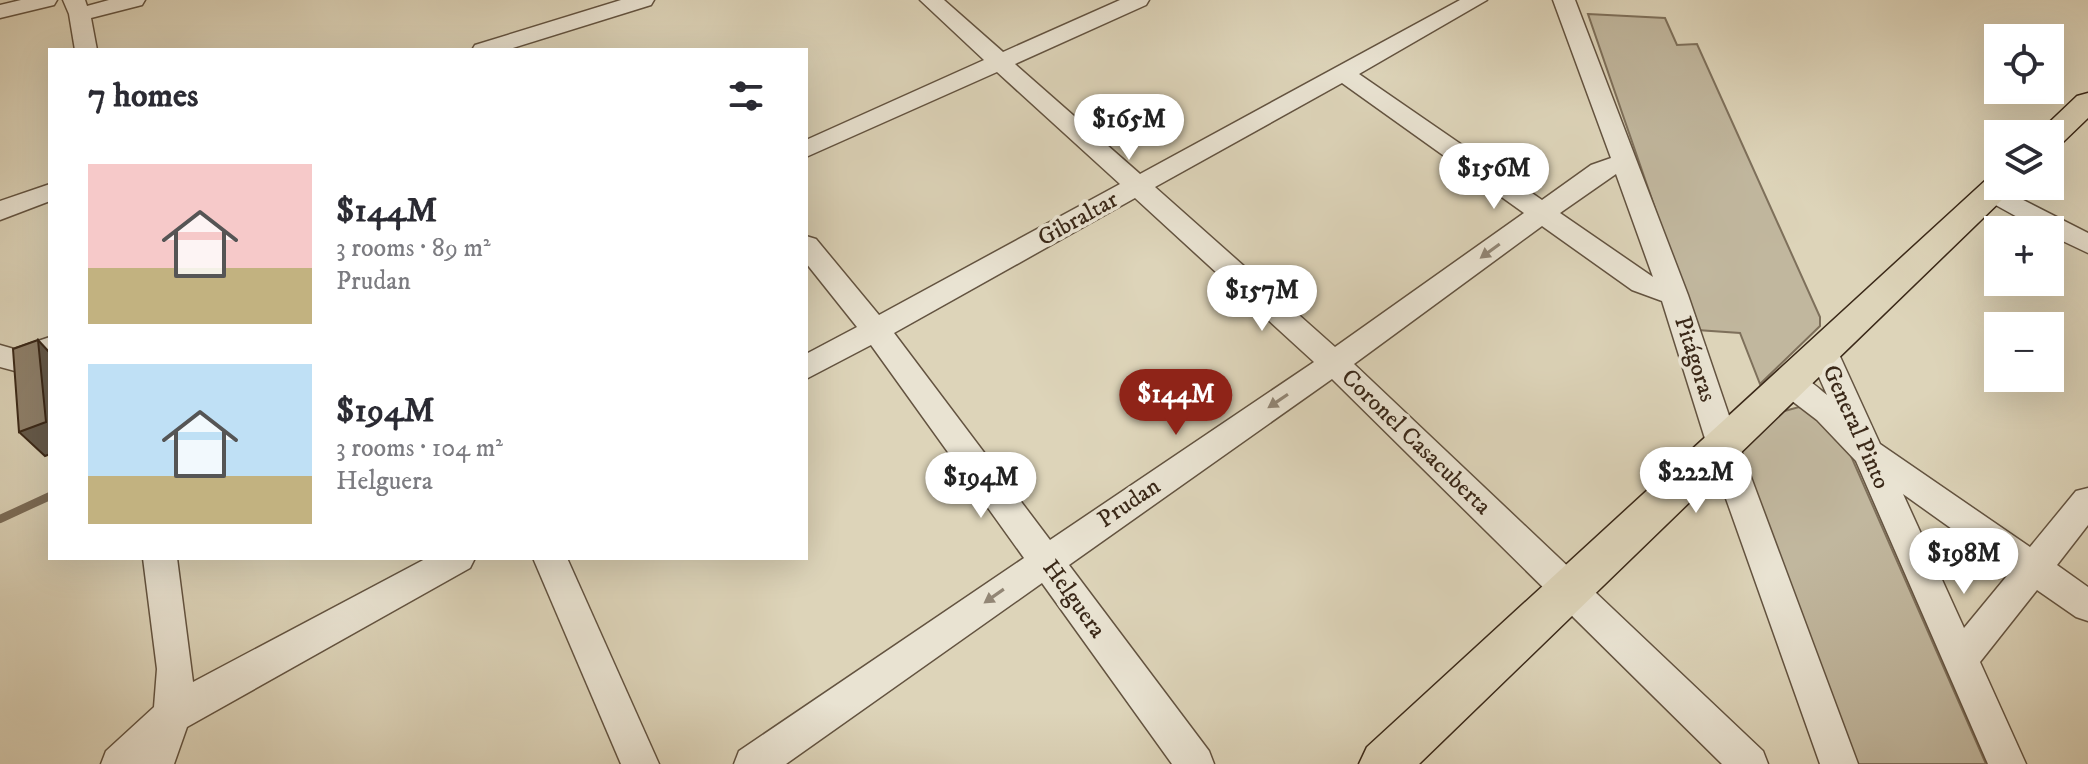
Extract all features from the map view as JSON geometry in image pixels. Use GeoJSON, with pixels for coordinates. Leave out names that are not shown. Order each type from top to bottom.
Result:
{"type":"FeatureCollection","features":[{"type":"Feature","properties":{"kind":"main road"},"geometry":{"type":"LineString","coordinates":[[2064,124],[2088,102]]}},
{"type":"Feature","properties":{"kind":"main road"},"geometry":{"type":"LineString","coordinates":[[1384,764],[1984,199]]}},
{"type":"Feature","properties":{"kind":"street"},"geometry":{"type":"LineString","coordinates":[[0,12],[46,0]]}},
{"type":"Feature","properties":{"kind":"street"},"geometry":{"type":"LineString","coordinates":[[86,48],[77,7],[134,0]]}},
{"type":"Feature","properties":{"kind":"street"},"geometry":{"type":"LineString","coordinates":[[489,48],[643,0]]}},
{"type":"Feature","properties":{"kind":"street","name":"Coronel Casacuberta"},"geometry":{"type":"LineString","coordinates":[[931,0],[1334,363],[1749,764]]}},
{"type":"Feature","properties":{"kind":"street"},"geometry":{"type":"LineString","coordinates":[[808,148],[1138,0]]}},
{"type":"Feature","properties":{"kind":"street","name":"Gibraltar"},"geometry":{"type":"LineString","coordinates":[[808,367],[1476,0]]}},
{"type":"Feature","properties":{"kind":"street","name":"Pitágoras"},"geometry":{"type":"LineString","coordinates":[[1564,0],[1674,295],[1723,445],[1839,764]]}},
{"type":"Feature","properties":{"kind":"street"},"geometry":{"type":"LineString","coordinates":[[1343,73],[1642,283],[1674,295]]}},
{"type":"Feature","properties":{"kind":"street","name":"Prudan"},"geometry":{"type":"LineString","coordinates":[[753,764],[1334,363],[1600,171],[1624,162]]}},
{"type":"Feature","properties":{"kind":"street"},"geometry":{"type":"LineString","coordinates":[[0,211],[48,193]]}},
{"type":"Feature","properties":{"kind":"street"},"geometry":{"type":"LineString","coordinates":[[2014,200],[2088,244]]}},
{"type":"Feature","properties":{"kind":"street","name":"Helguera"},"geometry":{"type":"LineString","coordinates":[[808,247],[876,330],[1195,764]]}},
{"type":"Feature","properties":{"kind":"street"},"geometry":{"type":"LineString","coordinates":[[0,356],[15,360],[48,349]]}},
{"type":"Feature","properties":{"kind":"street","name":"General Pinto"},"geometry":{"type":"LineString","coordinates":[[1823,352],[2007,764]]}},
{"type":"Feature","properties":{"kind":"street"},"geometry":{"type":"LineString","coordinates":[[1790,383],[1828,412],[1867,452],[2088,606]]}},
{"type":"Feature","properties":{"kind":"street"},"geometry":{"type":"LineString","coordinates":[[1960,660],[2088,501]]}},
{"type":"Feature","properties":{"kind":"street"},"geometry":{"type":"LineString","coordinates":[[155,764],[172,715],[175,669],[160,560]]}},
{"type":"Feature","properties":{"kind":"street"},"geometry":{"type":"LineString","coordinates":[[120,764],[172,715],[454,560]]}},
{"type":"Feature","properties":{"kind":"street"},"geometry":{"type":"LineString","coordinates":[[551,560],[640,764]]}},
{"type":"Feature","properties":{"kind":"shaded area"},"geometry":{"type":"Polygon","coordinates":[[[1588,14],[1665,18],[1677,45],[1697,44],[1820,317],[1820,326],[1760,384],[1740,333],[1697,330],[1588,14]]]}},
{"type":"Feature","properties":{"kind":"shaded area"},"geometry":{"type":"Polygon","coordinates":[[[1799,407],[1815,413],[1844,440],[1986,764],[1853,764],[1741,453],[1781,412],[1799,407]]]}},
{"type":"Feature","properties":{"kind":"building"},"geometry":{"type":"Polygon","coordinates":[[[38,340],[46,422],[19,432],[13,349],[38,340]]]}},
{"type":"Feature","properties":{"kind":"waterway"},"geometry":{"type":"LineString","coordinates":[[0,519],[48,497]]}}]}
